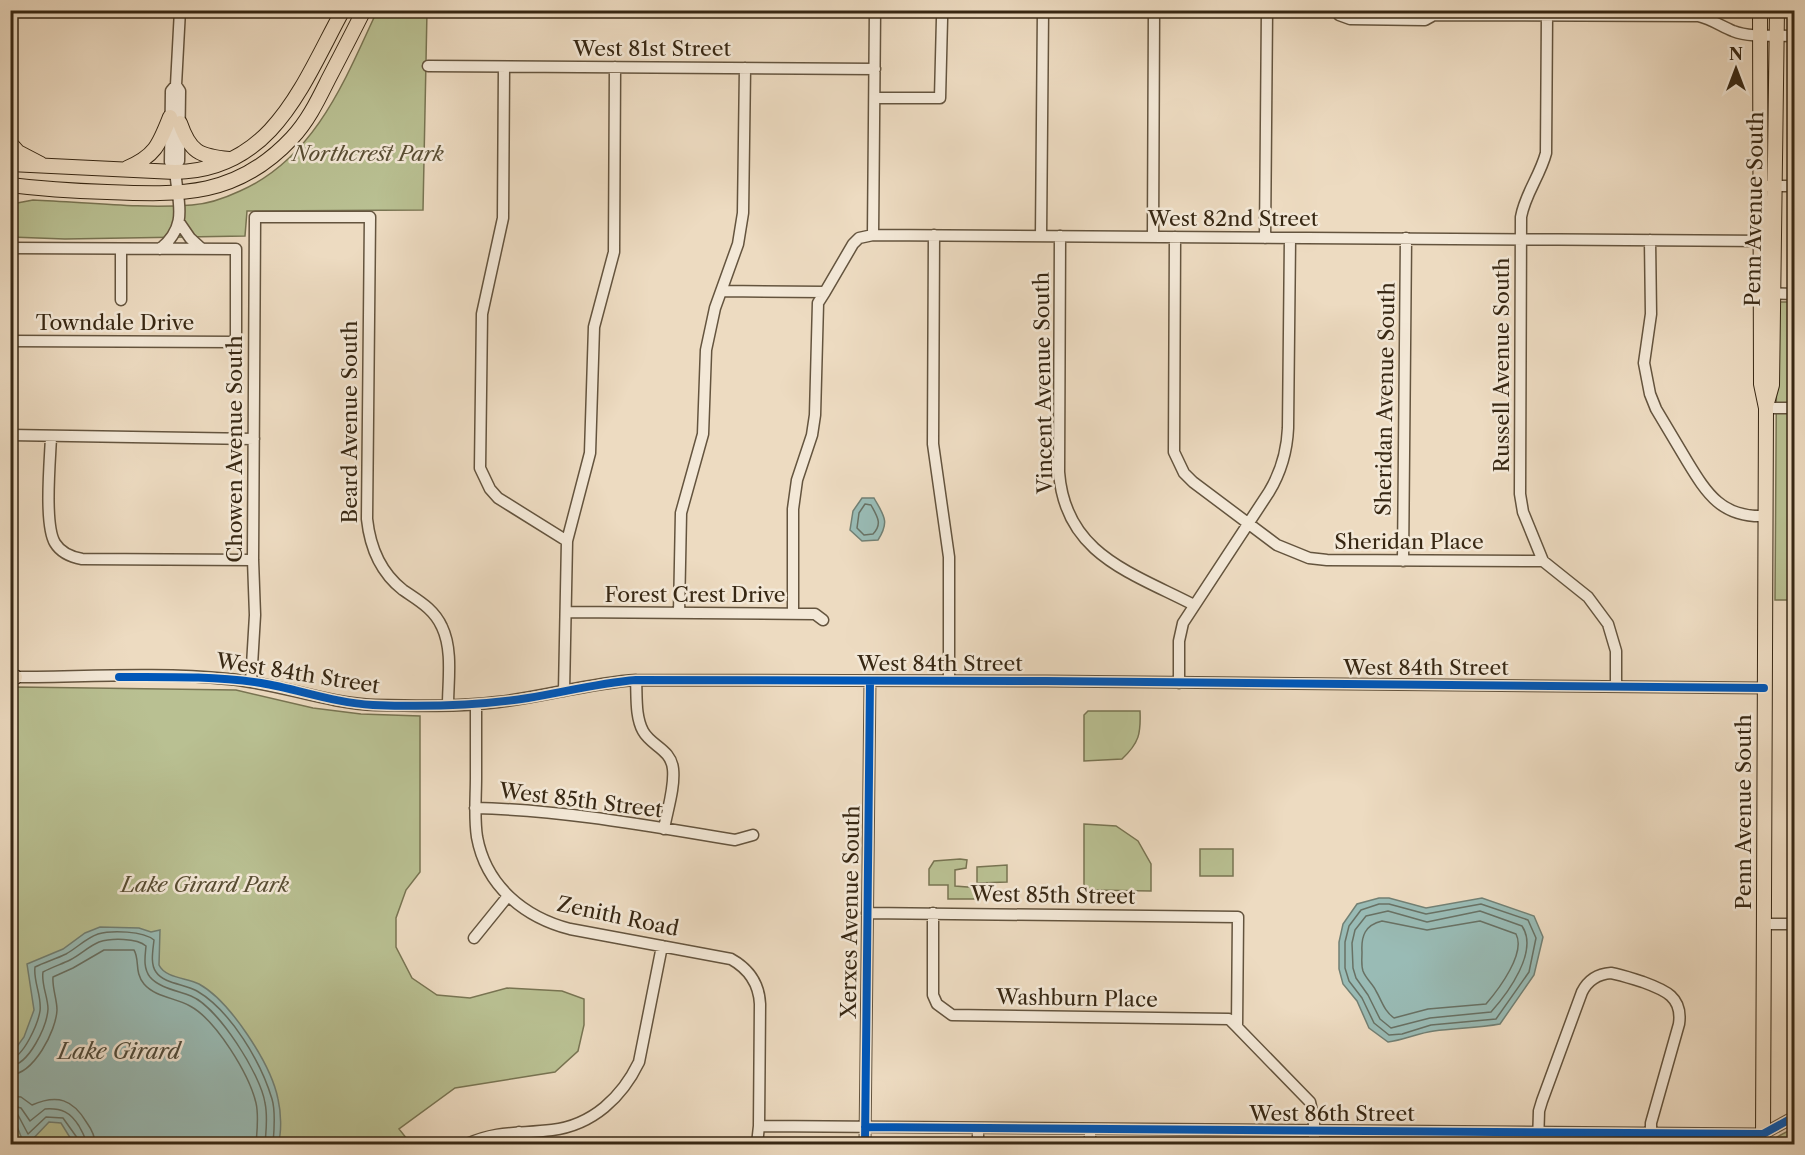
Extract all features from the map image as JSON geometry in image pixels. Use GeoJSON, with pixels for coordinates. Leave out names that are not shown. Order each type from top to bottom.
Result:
{"type":"FeatureCollection","features":[{"type":"Feature","properties":{"kind":"main road"},"geometry":{"type":"LineString","coordinates":[[10,164],[122,170],[198,170],[231,159],[257,143],[290,109],[343,10]]}},
{"type":"Feature","properties":{"kind":"main road"},"geometry":{"type":"LineString","coordinates":[[10,185],[142,194],[200,191],[235,180],[258,168],[293,137],[316,103],[364,10]]}},
{"type":"Feature","properties":{"kind":"main road","name":"Penn Avenue South"},"geometry":{"type":"LineString","coordinates":[[1760,10],[1759,241],[1767,293],[1772,385],[1766,408],[1763,1139]]}},
{"type":"Feature","properties":{"kind":"main road","name":"Penn Avenue South"},"geometry":{"type":"LineString","coordinates":[[1767,293],[1774,242],[1777,10]]}},
{"type":"Feature","properties":{"kind":"main road"},"geometry":{"type":"LineString","coordinates":[[122,170],[139,163],[152,153],[175,120],[192,148],[206,157],[231,159]]}},
{"type":"Feature","properties":{"kind":"main road"},"geometry":{"type":"LineString","coordinates":[[10,143],[18,152],[46,166]]}},
{"type":"Feature","properties":{"kind":"main road"},"geometry":{"type":"LineString","coordinates":[[10,196],[28,187]]}},
{"type":"Feature","properties":{"kind":"street"},"geometry":{"type":"LineString","coordinates":[[160,249],[172,238],[179,222],[175,169],[170,162],[175,120],[171,91],[176,85],[180,10]]}},
{"type":"Feature","properties":{"kind":"street"},"geometry":{"type":"LineString","coordinates":[[793,614],[794,494],[812,435],[815,415],[818,303],[853,244],[859,238],[873,235],[875,10]]}},
{"type":"Feature","properties":{"kind":"street"},"geometry":{"type":"LineString","coordinates":[[1041,236],[1043,10]]}},
{"type":"Feature","properties":{"kind":"street"},"geometry":{"type":"LineString","coordinates":[[1153,237],[1154,10]]}},
{"type":"Feature","properties":{"kind":"street"},"geometry":{"type":"LineString","coordinates":[[1265,238],[1267,10]]}},
{"type":"Feature","properties":{"kind":"street"},"geometry":{"type":"LineString","coordinates":[[1336,10],[1339,15],[1350,19],[1425,20],[1434,13],[1656,13],[1698,16],[1716,21],[1733,31],[1794,36]]}},
{"type":"Feature","properties":{"kind":"street","name":"Russell Avenue South"},"geometry":{"type":"LineString","coordinates":[[1545,13],[1546,153],[1542,167],[1524,202],[1521,217],[1520,494],[1529,529],[1543,561],[1588,597],[1608,624],[1616,651],[1616,687]]}},
{"type":"Feature","properties":{"kind":"street"},"geometry":{"type":"LineString","coordinates":[[875,98],[940,98],[942,19]]}},
{"type":"Feature","properties":{"kind":"street","name":"West 81st Street"},"geometry":{"type":"LineString","coordinates":[[428,66],[875,69]]}},
{"type":"Feature","properties":{"kind":"street"},"geometry":{"type":"LineString","coordinates":[[504,67],[503,218],[482,314],[480,468],[490,489],[498,498],[567,541]]}},
{"type":"Feature","properties":{"kind":"street"},"geometry":{"type":"LineString","coordinates":[[564,691],[567,541],[590,453],[594,327],[614,252],[615,67]]}},
{"type":"Feature","properties":{"kind":"street"},"geometry":{"type":"LineString","coordinates":[[678,613],[681,513],[703,434],[706,350],[716,309],[738,244],[743,213],[745,68]]}},
{"type":"Feature","properties":{"kind":"street"},"geometry":{"type":"LineString","coordinates":[[1760,186],[1794,186]]}},
{"type":"Feature","properties":{"kind":"street","name":"Beard Avenue South"},"geometry":{"type":"LineString","coordinates":[[255,217],[370,217],[367,519],[369,535],[377,558],[391,579],[429,608],[443,629],[448,654],[448,705]]}},
{"type":"Feature","properties":{"kind":"street","name":"Chowen Avenue South"},"geometry":{"type":"LineString","coordinates":[[251,682],[255,615],[253,560],[255,217]]}},
{"type":"Feature","properties":{"kind":"street"},"geometry":{"type":"LineString","coordinates":[[179,222],[190,238],[202,249]]}},
{"type":"Feature","properties":{"kind":"street","name":"West 82nd Street"},"geometry":{"type":"LineString","coordinates":[[873,235],[1774,242]]}},
{"type":"Feature","properties":{"kind":"street"},"geometry":{"type":"LineString","coordinates":[[934,235],[933,444],[949,558],[949,681]]}},
{"type":"Feature","properties":{"kind":"street","name":"Vincent Avenue South"},"geometry":{"type":"LineString","coordinates":[[1060,236],[1059,472],[1060,490],[1065,508],[1083,539],[1097,552],[1194,605]]}},
{"type":"Feature","properties":{"kind":"street","name":"Sheridan Place"},"geometry":{"type":"LineString","coordinates":[[1175,237],[1174,452],[1178,464],[1193,482],[1277,545],[1309,558],[1543,561]]}},
{"type":"Feature","properties":{"kind":"street"},"geometry":{"type":"LineString","coordinates":[[1179,683],[1180,632],[1183,623],[1278,478],[1288,445],[1290,238]]}},
{"type":"Feature","properties":{"kind":"street","name":"Sheridan Avenue South"},"geometry":{"type":"LineString","coordinates":[[1403,561],[1406,238]]}},
{"type":"Feature","properties":{"kind":"street"},"geometry":{"type":"LineString","coordinates":[[1650,240],[1651,314],[1644,363],[1650,394],[1656,409],[1710,497],[1731,511],[1755,517],[1765,516]]}},
{"type":"Feature","properties":{"kind":"street","name":"Towndale Drive"},"geometry":{"type":"LineString","coordinates":[[10,248],[236,249],[236,342],[10,341]]}},
{"type":"Feature","properties":{"kind":"street"},"geometry":{"type":"LineString","coordinates":[[121,249],[121,300]]}},
{"type":"Feature","properties":{"kind":"street"},"geometry":{"type":"LineString","coordinates":[[722,291],[825,291]]}},
{"type":"Feature","properties":{"kind":"street"},"geometry":{"type":"LineString","coordinates":[[1767,293],[1794,294]]}},
{"type":"Feature","properties":{"kind":"street"},"geometry":{"type":"LineString","coordinates":[[1766,408],[1794,408]]}},
{"type":"Feature","properties":{"kind":"street"},"geometry":{"type":"LineString","coordinates":[[10,435],[254,439]]}},
{"type":"Feature","properties":{"kind":"street"},"geometry":{"type":"LineString","coordinates":[[51,437],[49,525],[56,545],[63,552],[82,559],[253,560]]}},
{"type":"Feature","properties":{"kind":"street","name":"Forest Crest Drive"},"geometry":{"type":"LineString","coordinates":[[566,612],[815,614],[823,620]]}},
{"type":"Feature","properties":{"kind":"street","name":"West 84th Street"},"geometry":{"type":"LineString","coordinates":[[12,677],[197,677],[251,682],[347,702],[373,705],[476,704],[529,698],[611,682],[636,680],[1764,688]]}},
{"type":"Feature","properties":{"kind":"street"},"geometry":{"type":"LineString","coordinates":[[636,680],[638,716],[644,732],[674,756],[673,779],[664,829]]}},
{"type":"Feature","properties":{"kind":"street","name":"Xerxes Avenue South"},"geometry":{"type":"LineString","coordinates":[[866,1144],[870,681]]}},
{"type":"Feature","properties":{"kind":"street","name":"Zenith Road"},"geometry":{"type":"LineString","coordinates":[[476,704],[477,838],[492,875],[508,896],[533,916],[551,924],[731,959],[741,964],[755,982],[760,1004],[757,1144]]}},
{"type":"Feature","properties":{"kind":"street","name":"West 85th Street"},"geometry":{"type":"LineString","coordinates":[[476,808],[564,813],[735,840],[753,835]]}},
{"type":"Feature","properties":{"kind":"street"},"geometry":{"type":"LineString","coordinates":[[474,938],[508,896]]}},
{"type":"Feature","properties":{"kind":"street","name":"West 85th Street"},"geometry":{"type":"LineString","coordinates":[[867,913],[1238,917],[1237,1027]]}},
{"type":"Feature","properties":{"kind":"street","name":"Washburn Place"},"geometry":{"type":"LineString","coordinates":[[933,913],[932,985],[937,1004],[952,1015],[1229,1019],[1237,1027]]}},
{"type":"Feature","properties":{"kind":"street"},"geometry":{"type":"LineString","coordinates":[[1764,924],[1794,924]]}},
{"type":"Feature","properties":{"kind":"street"},"geometry":{"type":"LineString","coordinates":[[466,1144],[500,1133],[555,1130],[572,1126],[605,1108],[619,1094],[631,1079],[639,1062],[662,946]]}},
{"type":"Feature","properties":{"kind":"street"},"geometry":{"type":"LineString","coordinates":[[1538,1144],[1539,1111],[1542,1101],[1586,984],[1602,974],[1611,973],[1632,978],[1668,992],[1678,1006],[1680,1016],[1651,1123],[1651,1139]]}},
{"type":"Feature","properties":{"kind":"street"},"geometry":{"type":"LineString","coordinates":[[1237,1027],[1310,1102],[1313,1111],[1314,1144]]}},
{"type":"Feature","properties":{"kind":"street","name":"West 86th Street"},"geometry":{"type":"LineString","coordinates":[[759,1126],[1538,1132],[1651,1139],[1763,1139],[1794,1117]]}},
{"type":"Feature","properties":{"kind":"street"},"geometry":{"type":"LineString","coordinates":[[978,1128],[978,1144]]}},
{"type":"Feature","properties":{"kind":"street"},"geometry":{"type":"LineString","coordinates":[[1090,1129],[1090,1144]]}},
{"type":"Feature","properties":{"kind":"street"},"geometry":{"type":"LineString","coordinates":[[519,1132],[519,1144]]}},
{"type":"Feature","properties":{"kind":"street"},"geometry":{"type":"LineString","coordinates":[[1427,1132],[1427,1144]]}},
{"type":"Feature","properties":{"kind":"green space","name":"Northcrest Park"},"geometry":{"type":"Polygon","coordinates":[[[377,11],[427,11],[423,210],[247,211],[245,236],[65,239],[11,237],[10,207],[12,204],[33,200],[133,206],[198,204],[229,196],[266,177],[289,159],[325,114],[353,64],[377,11]]]}},
{"type":"Feature","properties":{"kind":"green space"},"geometry":{"type":"Polygon","coordinates":[[[1777,302],[1794,302],[1794,600],[1775,600],[1777,302]]]}},
{"type":"Feature","properties":{"kind":"green space","name":"Lake Girard Park"},"geometry":{"type":"Polygon","coordinates":[[[17,687],[236,690],[313,708],[361,714],[420,716],[420,872],[406,890],[396,918],[396,947],[412,978],[437,995],[470,998],[507,988],[562,991],[584,999],[584,1025],[578,1051],[555,1072],[455,1088],[399,1129],[411,1144],[11,1144],[11,690],[17,687]]]}},
{"type":"Feature","properties":{"kind":"green space"},"geometry":{"type":"Polygon","coordinates":[[[1088,711],[1140,711],[1138,738],[1122,759],[1084,761],[1084,715],[1088,711]]]}},
{"type":"Feature","properties":{"kind":"green space"},"geometry":{"type":"Polygon","coordinates":[[[1084,824],[1116,826],[1138,841],[1151,864],[1151,891],[1089,890],[1084,885],[1084,824]]]}},
{"type":"Feature","properties":{"kind":"green space"},"geometry":{"type":"Polygon","coordinates":[[[1200,849],[1233,849],[1233,876],[1200,876],[1200,849]]]}},
{"type":"Feature","properties":{"kind":"green space"},"geometry":{"type":"Polygon","coordinates":[[[967,860],[966,868],[955,870],[955,886],[980,888],[983,896],[980,899],[948,899],[948,885],[929,885],[929,869],[934,861],[967,860]]]}},
{"type":"Feature","properties":{"kind":"green space"},"geometry":{"type":"Polygon","coordinates":[[[1007,865],[1007,882],[977,883],[977,867],[1007,865]]]}},
{"type":"Feature","properties":{"kind":"green space"},"geometry":{"type":"Polygon","coordinates":[[[1794,1128],[1794,1144],[1773,1144],[1777,1137],[1794,1128]]]}},
{"type":"Feature","properties":{"kind":"water"},"geometry":{"type":"Polygon","coordinates":[[[862,498],[874,498],[883,514],[885,523],[878,540],[862,541],[850,530],[853,511],[862,498]]]}},
{"type":"Feature","properties":{"kind":"water"},"geometry":{"type":"Polygon","coordinates":[[[1379,898],[1389,898],[1426,908],[1482,898],[1534,916],[1543,937],[1534,975],[1500,1024],[1434,1031],[1388,1042],[1369,1028],[1357,1001],[1343,984],[1339,969],[1339,942],[1343,924],[1357,904],[1379,898]]]}},
{"type":"Feature","properties":{"kind":"water","name":"Lake Girard"},"geometry":{"type":"Polygon","coordinates":[[[100,927],[139,928],[151,932],[160,930],[159,965],[162,969],[166,973],[199,984],[211,992],[236,1019],[258,1052],[274,1085],[280,1116],[278,1144],[74,1144],[61,1123],[49,1122],[28,1144],[24,1144],[11,1111],[10,1056],[24,1037],[34,1010],[27,964],[63,949],[85,933],[100,927]]]}},
{"type":"Feature","properties":{"kind":"cycle path"},"geometry":{"type":"LineString","coordinates":[[119,677],[226,679],[275,686],[359,704],[412,706],[509,701],[636,680],[1046,681],[1764,688]]}},
{"type":"Feature","properties":{"kind":"cycle path"},"geometry":{"type":"LineString","coordinates":[[865,1144],[870,681]]}},
{"type":"Feature","properties":{"kind":"cycle path"},"geometry":{"type":"LineString","coordinates":[[865,1127],[1763,1134],[1794,1117]]}}]}
